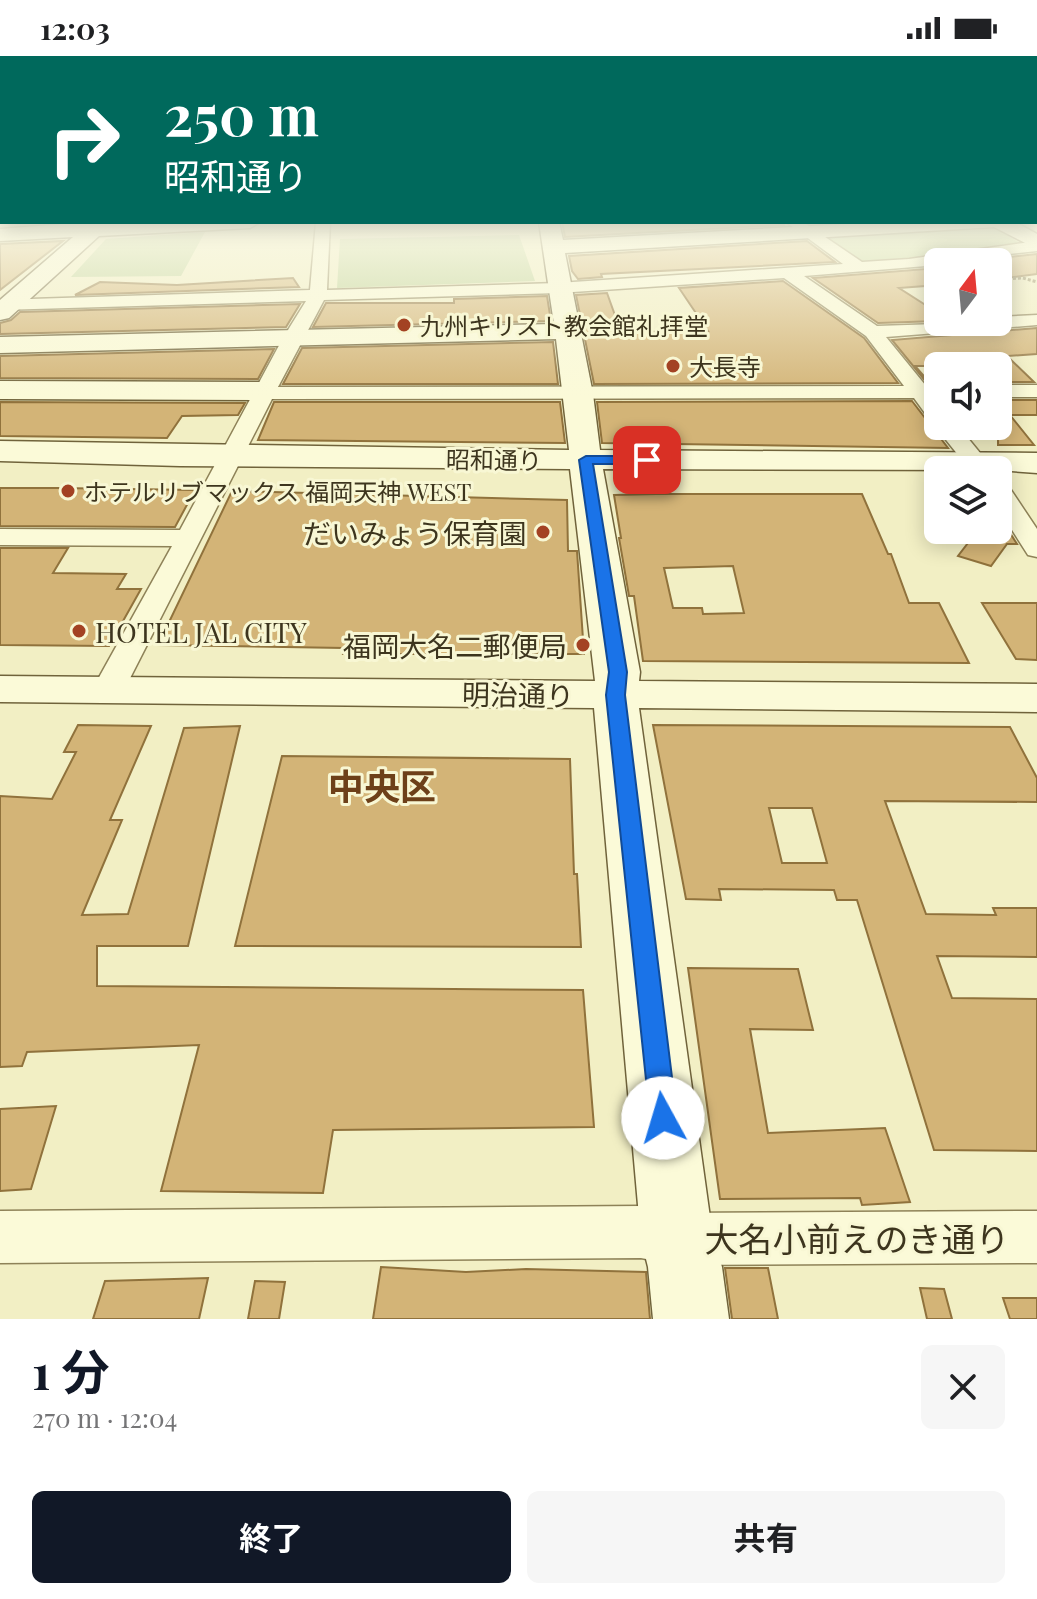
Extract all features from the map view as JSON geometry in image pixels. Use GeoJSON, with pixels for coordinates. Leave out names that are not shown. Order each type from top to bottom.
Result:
{"type":"FeatureCollection","features":[{"type":"Feature","properties":{"kind":"street"},"geometry":{"type":"LineString","coordinates":[[2,308],[35,280]]}},
{"type":"Feature","properties":{"kind":"street"},"geometry":{"type":"LineString","coordinates":[[108,690],[292,338],[318,296],[319,280]]}},
{"type":"Feature","properties":{"kind":"street"},"geometry":{"type":"LineString","coordinates":[[557,280],[579,394],[618,672],[615,695],[677,1239],[685,1267],[691,1319]]}},
{"type":"Feature","properties":{"kind":"street"},"geometry":{"type":"LineString","coordinates":[[2,308],[558,288],[682,280]]}},
{"type":"Feature","properties":{"kind":"street"},"geometry":{"type":"LineString","coordinates":[[798,280],[873,332],[924,387]]}},
{"type":"Feature","properties":{"kind":"street"},"geometry":{"type":"LineString","coordinates":[[873,332],[1037,320]]}},
{"type":"Feature","properties":{"kind":"street"},"geometry":{"type":"LineString","coordinates":[[0,345],[566,331]]}},
{"type":"Feature","properties":{"kind":"street"},"geometry":{"type":"LineString","coordinates":[[0,390],[266,391],[279,394],[924,392]]}},
{"type":"Feature","properties":{"kind":"street"},"geometry":{"type":"LineString","coordinates":[[1012,391],[1037,391]]}},
{"type":"Feature","properties":{"kind":"street"},"geometry":{"type":"LineString","coordinates":[[958,440],[973,456]]}},
{"type":"Feature","properties":{"kind":"street","name":"昭和通り"},"geometry":{"type":"LineString","coordinates":[[0,451],[228,464]]}},
{"type":"Feature","properties":{"kind":"street","name":"昭和通り"},"geometry":{"type":"LineString","coordinates":[[1012,467],[1037,463]]}},
{"type":"Feature","properties":{"kind":"street","name":"昭和通り"},"geometry":{"type":"LineString","coordinates":[[0,469],[228,464],[924,470]]}},
{"type":"Feature","properties":{"kind":"street","name":"昭和通り"},"geometry":{"type":"LineString","coordinates":[[587,467],[924,479]]}},
{"type":"Feature","properties":{"kind":"street","name":"昭和通り"},"geometry":{"type":"LineString","coordinates":[[1012,475],[1037,479]]}},
{"type":"Feature","properties":{"kind":"street"},"geometry":{"type":"LineString","coordinates":[[1012,511],[1037,549]]}},
{"type":"Feature","properties":{"kind":"street"},"geometry":{"type":"LineString","coordinates":[[0,537],[189,538]]}},
{"type":"Feature","properties":{"kind":"street","name":"明治通り"},"geometry":{"type":"LineString","coordinates":[[0,689],[1037,698]]}},
{"type":"Feature","properties":{"kind":"street","name":"大名小前えのき通り"},"geometry":{"type":"LineString","coordinates":[[0,1237],[641,1232],[677,1239],[1037,1237]]}},
{"type":"Feature","properties":{"kind":"green space"},"geometry":{"type":"Polygon","coordinates":[[[337,280],[535,281],[337,288],[337,280]]]}},
{"type":"Feature","properties":{"kind":"building"},"geometry":{"type":"Polygon","coordinates":[[[0,280],[13,280],[0,290],[0,280]]]}},
{"type":"Feature","properties":{"kind":"building"},"geometry":{"type":"Polygon","coordinates":[[[294,280],[299,287],[75,295],[100,282],[177,285],[294,280]]]}},
{"type":"Feature","properties":{"kind":"building"},"geometry":{"type":"Polygon","coordinates":[[[816,280],[924,280],[924,286],[899,288],[924,304],[924,321],[878,323],[816,280]]]}},
{"type":"Feature","properties":{"kind":"building"},"geometry":{"type":"Polygon","coordinates":[[[783,281],[864,338],[898,383],[594,384],[576,295],[607,293],[621,332],[708,331],[679,288],[783,281]]]}},
{"type":"Feature","properties":{"kind":"building"},"geometry":{"type":"Polygon","coordinates":[[[547,296],[551,321],[313,327],[326,303],[454,303],[454,299],[547,296]]]}},
{"type":"Feature","properties":{"kind":"building"},"geometry":{"type":"Polygon","coordinates":[[[300,304],[286,327],[0,334],[0,323],[11,320],[20,312],[300,304]]]}},
{"type":"Feature","properties":{"kind":"building"},"geometry":{"type":"Polygon","coordinates":[[[1037,328],[1037,354],[924,352],[924,366],[915,366],[924,379],[892,340],[1012,336],[1012,330],[1037,328]]]}},
{"type":"Feature","properties":{"kind":"building"},"geometry":{"type":"Polygon","coordinates":[[[553,342],[558,384],[283,384],[302,348],[553,342]]]}},
{"type":"Feature","properties":{"kind":"building"},"geometry":{"type":"Polygon","coordinates":[[[274,349],[258,379],[0,378],[0,356],[274,349]]]}},
{"type":"Feature","properties":{"kind":"building"},"geometry":{"type":"Polygon","coordinates":[[[1012,361],[1034,382],[1012,382],[1012,361]]]}},
{"type":"Feature","properties":{"kind":"building"},"geometry":{"type":"Polygon","coordinates":[[[1012,400],[1037,400],[1037,415],[1012,415],[1012,400]]]}},
{"type":"Feature","properties":{"kind":"building"},"geometry":{"type":"Polygon","coordinates":[[[912,401],[924,417],[924,440],[942,440],[948,448],[602,443],[597,402],[912,401]]]}},
{"type":"Feature","properties":{"kind":"building"},"geometry":{"type":"Polygon","coordinates":[[[0,402],[245,403],[238,415],[182,416],[167,438],[0,436],[0,402]]]}},
{"type":"Feature","properties":{"kind":"building"},"geometry":{"type":"Polygon","coordinates":[[[274,402],[560,402],[565,443],[258,440],[274,402]]]}},
{"type":"Feature","properties":{"kind":"building"},"geometry":{"type":"Polygon","coordinates":[[[1012,418],[1034,445],[998,445],[998,440],[1012,440],[1012,418]]]}},
{"type":"Feature","properties":{"kind":"building"},"geometry":{"type":"Polygon","coordinates":[[[0,488],[195,490],[175,527],[0,526],[0,488]]]}},
{"type":"Feature","properties":{"kind":"building"},"geometry":{"type":"Polygon","coordinates":[[[232,491],[567,500],[568,551],[577,551],[584,654],[343,654],[344,648],[158,645],[232,491]]]}},
{"type":"Feature","properties":{"kind":"building"},"geometry":{"type":"Polygon","coordinates":[[[862,494],[888,554],[891,554],[909,603],[939,603],[969,663],[643,661],[634,596],[629,596],[614,495],[862,494]],[[733,566],[664,568],[673,608],[702,608],[703,614],[744,613],[733,566]]]}},
{"type":"Feature","properties":{"kind":"building"},"geometry":{"type":"Polygon","coordinates":[[[967,544],[1007,544],[991,566],[958,556],[967,544]]]}},
{"type":"Feature","properties":{"kind":"building"},"geometry":{"type":"Polygon","coordinates":[[[0,548],[68,548],[53,573],[126,574],[117,589],[141,589],[109,646],[0,645],[0,548]]]}},
{"type":"Feature","properties":{"kind":"building"},"geometry":{"type":"Polygon","coordinates":[[[982,603],[1037,603],[1037,660],[1016,659],[982,603]]]}},
{"type":"Feature","properties":{"kind":"building"},"geometry":{"type":"Polygon","coordinates":[[[78,725],[151,726],[110,820],[122,820],[82,915],[128,914],[184,728],[240,726],[188,946],[97,946],[97,986],[583,990],[594,1127],[333,1130],[323,1193],[161,1191],[199,1045],[27,1052],[22,1066],[0,1067],[0,796],[52,799],[76,752],[64,752],[78,725]]]}},
{"type":"Feature","properties":{"kind":"building"},"geometry":{"type":"Polygon","coordinates":[[[653,725],[1010,727],[1037,778],[1037,802],[885,801],[926,914],[996,915],[993,908],[1037,908],[1037,957],[937,956],[952,998],[1037,999],[1037,1151],[934,1150],[857,900],[837,900],[834,890],[719,889],[721,900],[686,899],[653,725]],[[769,808],[782,863],[827,863],[812,808],[769,808]]]}},
{"type":"Feature","properties":{"kind":"building"},"geometry":{"type":"Polygon","coordinates":[[[282,756],[570,759],[574,874],[577,874],[581,947],[235,946],[282,756]]]}},
{"type":"Feature","properties":{"kind":"building"},"geometry":{"type":"Polygon","coordinates":[[[688,968],[798,969],[813,1030],[750,1029],[768,1133],[885,1128],[910,1202],[862,1205],[860,1198],[720,1199],[688,968]]]}},
{"type":"Feature","properties":{"kind":"building"},"geometry":{"type":"Polygon","coordinates":[[[56,1106],[31,1189],[0,1191],[0,1109],[56,1106]]]}},
{"type":"Feature","properties":{"kind":"building"},"geometry":{"type":"Polygon","coordinates":[[[381,1267],[466,1272],[526,1269],[646,1272],[650,1319],[373,1319],[381,1267]]]}},
{"type":"Feature","properties":{"kind":"building"},"geometry":{"type":"Polygon","coordinates":[[[725,1268],[768,1268],[778,1319],[732,1319],[725,1268]]]}},
{"type":"Feature","properties":{"kind":"building"},"geometry":{"type":"Polygon","coordinates":[[[208,1278],[199,1319],[93,1319],[105,1281],[208,1278]]]}},
{"type":"Feature","properties":{"kind":"building"},"geometry":{"type":"Polygon","coordinates":[[[255,1281],[285,1282],[279,1319],[248,1319],[255,1281]]]}},
{"type":"Feature","properties":{"kind":"building"},"geometry":{"type":"Polygon","coordinates":[[[920,1288],[944,1289],[952,1319],[927,1319],[920,1288]]]}},
{"type":"Feature","properties":{"kind":"building"},"geometry":{"type":"Polygon","coordinates":[[[1003,1298],[1037,1298],[1037,1319],[1010,1319],[1003,1298]]]}},
{"type":"Feature","properties":{"kind":"place","name":"九州キリスト教会館礼拝堂"},"geometry":{"type":"Point","coordinates":[404,325]}},
{"type":"Feature","properties":{"kind":"place","name":"大長寺"},"geometry":{"type":"Point","coordinates":[673,366]}},
{"type":"Feature","properties":{"kind":"place","name":"ホテルリブマックス 福岡天神 WEST"},"geometry":{"type":"Point","coordinates":[68,491]}},
{"type":"Feature","properties":{"kind":"place","name":"だいみょう保育園"},"geometry":{"type":"Point","coordinates":[543,532]}},
{"type":"Feature","properties":{"kind":"place","name":"HOTEL JAL CITY"},"geometry":{"type":"Point","coordinates":[79,631]}},
{"type":"Feature","properties":{"kind":"place","name":"福岡大名二郵便局"},"geometry":{"type":"Point","coordinates":[583,645]}},
{"type":"Feature","properties":{"kind":"district","name":"中央区"},"geometry":{"type":"Point","coordinates":[382,785]}},
{"type":"Feature","properties":{"kind":"route"},"geometry":{"type":"LineString","coordinates":[[647,460],[586,460],[618,672],[615,695],[663,1118]]}}]}
